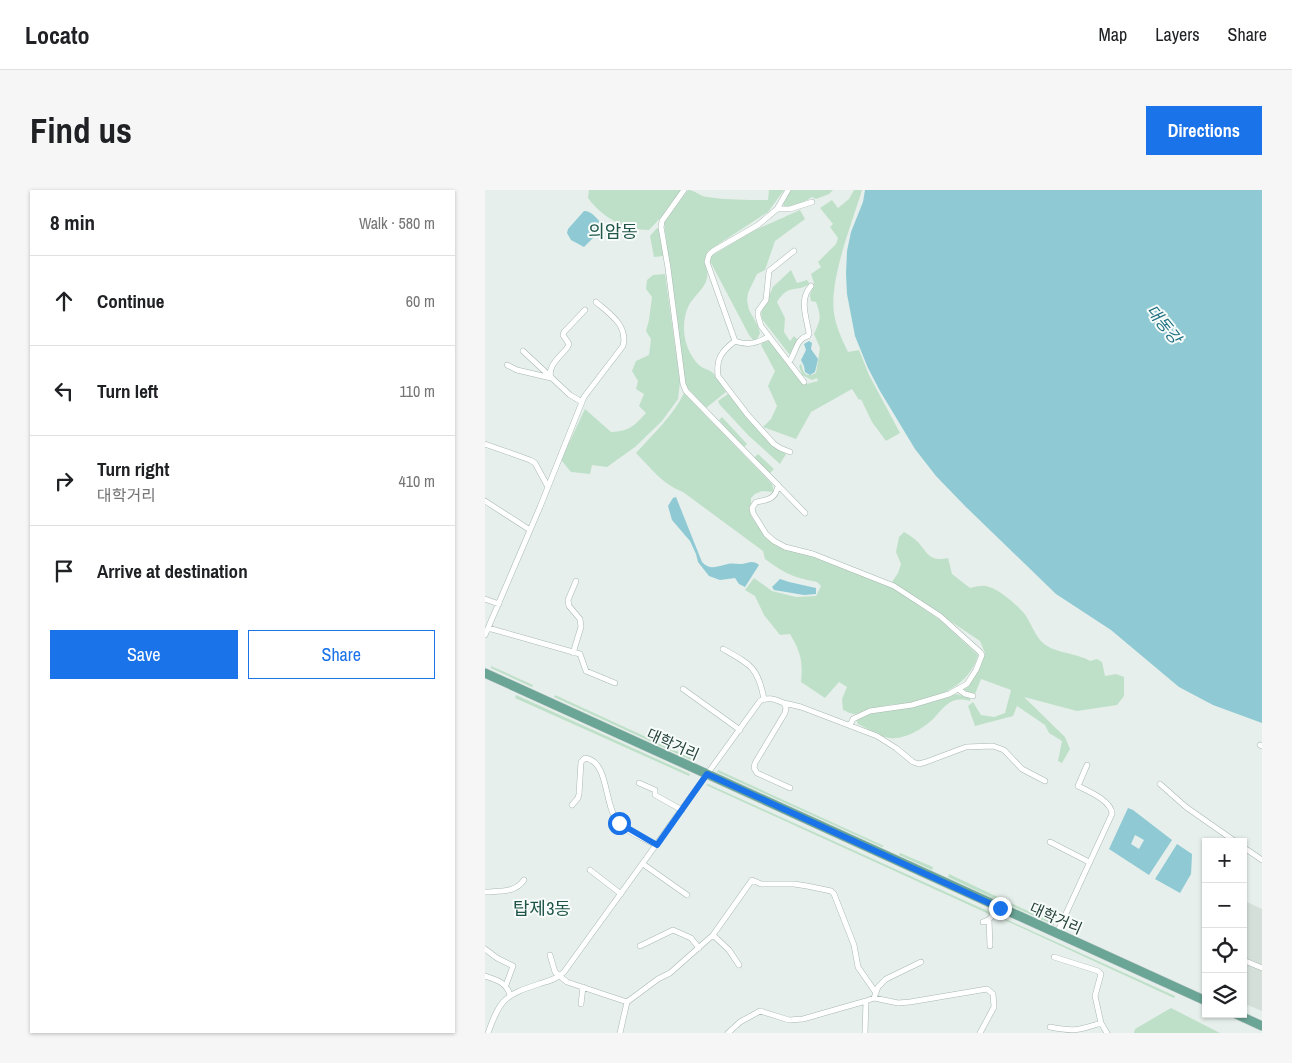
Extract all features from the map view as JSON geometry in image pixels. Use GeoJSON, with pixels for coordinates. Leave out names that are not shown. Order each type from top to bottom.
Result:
{"type":"FeatureCollection","features":[{"type":"Feature","properties":{"kind":"main road","name":"대학거리"},"geometry":{"type":"LineString","coordinates":[[485,673],[1202,999]]}},
{"type":"Feature","properties":{"kind":"main road"},"geometry":{"type":"LineString","coordinates":[[1245,1018],[1262,1026]]}},
{"type":"Feature","properties":{"kind":"street"},"geometry":{"type":"LineString","coordinates":[[684,190],[662,221],[661,227],[683,384],[686,391],[805,513]]}},
{"type":"Feature","properties":{"kind":"street"},"geometry":{"type":"LineString","coordinates":[[735,342],[707,258],[713,251],[758,225],[777,209],[788,190]]}},
{"type":"Feature","properties":{"kind":"street"},"geometry":{"type":"LineString","coordinates":[[777,209],[790,209],[812,202]]}},
{"type":"Feature","properties":{"kind":"street"},"geometry":{"type":"LineString","coordinates":[[794,251],[768,274],[766,300],[758,311],[757,316],[768,337],[804,382]]}},
{"type":"Feature","properties":{"kind":"street"},"geometry":{"type":"LineString","coordinates":[[789,362],[799,341],[802,337],[808,336],[809,333],[803,301],[804,294],[811,286]]}},
{"type":"Feature","properties":{"kind":"street"},"geometry":{"type":"LineString","coordinates":[[485,635],[582,402],[588,390],[623,346],[625,339],[623,330],[616,318],[596,302]]}},
{"type":"Feature","properties":{"kind":"street"},"geometry":{"type":"LineString","coordinates":[[551,378],[549,373],[551,368],[569,344],[563,335],[564,332],[585,310]]}},
{"type":"Feature","properties":{"kind":"street"},"geometry":{"type":"LineString","coordinates":[[768,337],[758,343],[746,344],[735,342],[722,352],[719,358],[718,376],[747,414],[774,444],[790,452]]}},
{"type":"Feature","properties":{"kind":"street"},"geometry":{"type":"LineString","coordinates":[[523,351],[551,378],[582,402]]}},
{"type":"Feature","properties":{"kind":"street"},"geometry":{"type":"LineString","coordinates":[[507,365],[517,370],[551,378]]}},
{"type":"Feature","properties":{"kind":"street"},"geometry":{"type":"LineString","coordinates":[[485,444],[535,463],[548,487]]}},
{"type":"Feature","properties":{"kind":"street"},"geometry":{"type":"LineString","coordinates":[[779,486],[774,497],[769,500],[756,502],[752,508],[766,534],[774,541],[785,547],[813,554],[894,586],[940,616],[974,646],[981,655],[976,670],[967,684],[949,694],[912,705],[870,712],[853,719],[850,725]]}},
{"type":"Feature","properties":{"kind":"street"},"geometry":{"type":"LineString","coordinates":[[485,501],[510,519],[530,530]]}},
{"type":"Feature","properties":{"kind":"street"},"geometry":{"type":"LineString","coordinates":[[573,653],[581,627],[580,618],[569,606],[568,600],[575,582]]}},
{"type":"Feature","properties":{"kind":"street"},"geometry":{"type":"LineString","coordinates":[[485,599],[499,604]]}},
{"type":"Feature","properties":{"kind":"street"},"geometry":{"type":"LineString","coordinates":[[488,628],[579,654],[586,671],[615,682]]}},
{"type":"Feature","properties":{"kind":"street"},"geometry":{"type":"LineString","coordinates":[[723,649],[746,662],[755,671],[759,677],[764,699]]}},
{"type":"Feature","properties":{"kind":"street"},"geometry":{"type":"LineString","coordinates":[[683,689],[740,730]]}},
{"type":"Feature","properties":{"kind":"street"},"geometry":{"type":"LineString","coordinates":[[958,689],[973,696]]}},
{"type":"Feature","properties":{"kind":"street"},"geometry":{"type":"LineString","coordinates":[[488,1033],[498,1008],[510,995],[559,977],[764,699],[768,698],[784,704],[801,706],[877,736],[913,762],[919,764],[966,747],[993,746],[1004,750],[1022,769],[1045,780]]}},
{"type":"Feature","properties":{"kind":"street"},"geometry":{"type":"LineString","coordinates":[[784,704],[786,708],[785,713],[754,768],[757,773],[790,788]]}},
{"type":"Feature","properties":{"kind":"street"},"geometry":{"type":"LineString","coordinates":[[572,805],[579,794],[581,762],[585,758],[593,760],[601,771],[616,820],[657,845]]}},
{"type":"Feature","properties":{"kind":"street"},"geometry":{"type":"LineString","coordinates":[[1057,933],[1112,814],[1112,810],[1099,797],[1078,786],[1087,765]]}},
{"type":"Feature","properties":{"kind":"street"},"geometry":{"type":"LineString","coordinates":[[639,782],[655,790],[655,795],[682,810]]}},
{"type":"Feature","properties":{"kind":"street"},"geometry":{"type":"LineString","coordinates":[[1160,784],[1185,808],[1230,838]]}},
{"type":"Feature","properties":{"kind":"street"},"geometry":{"type":"LineString","coordinates":[[1050,842],[1089,862]]}},
{"type":"Feature","properties":{"kind":"street"},"geometry":{"type":"LineString","coordinates":[[1247,850],[1262,860]]}},
{"type":"Feature","properties":{"kind":"street"},"geometry":{"type":"LineString","coordinates":[[643,864],[687,895]]}},
{"type":"Feature","properties":{"kind":"street"},"geometry":{"type":"LineString","coordinates":[[590,870],[621,894]]}},
{"type":"Feature","properties":{"kind":"street"},"geometry":{"type":"LineString","coordinates":[[485,892],[518,888],[524,880]]}},
{"type":"Feature","properties":{"kind":"street"},"geometry":{"type":"LineString","coordinates":[[619,1033],[627,1002],[658,979],[670,973],[699,948],[713,934],[752,880],[761,884],[794,884],[831,891],[839,905],[851,937],[858,967],[875,995],[898,1003],[987,989],[993,994],[995,1002],[980,1033]]}},
{"type":"Feature","properties":{"kind":"street"},"geometry":{"type":"LineString","coordinates":[[990,946],[986,921],[997,906]]}},
{"type":"Feature","properties":{"kind":"street"},"geometry":{"type":"LineString","coordinates":[[640,946],[673,930],[691,938],[699,948]]}},
{"type":"Feature","properties":{"kind":"street"},"geometry":{"type":"LineString","coordinates":[[713,934],[733,954],[739,965]]}},
{"type":"Feature","properties":{"kind":"street"},"geometry":{"type":"LineString","coordinates":[[485,949],[513,966],[506,985],[510,995]]}},
{"type":"Feature","properties":{"kind":"street"},"geometry":{"type":"LineString","coordinates":[[550,955],[555,972],[567,982],[627,1002]]}},
{"type":"Feature","properties":{"kind":"street"},"geometry":{"type":"LineString","coordinates":[[1054,957],[1098,971],[1101,974],[1095,996],[1101,1023],[1107,1033]]}},
{"type":"Feature","properties":{"kind":"street"},"geometry":{"type":"LineString","coordinates":[[728,1033],[740,1022],[760,1011],[789,1020],[803,1019],[866,1001],[875,995],[878,987],[886,978],[921,962]]}},
{"type":"Feature","properties":{"kind":"street"},"geometry":{"type":"LineString","coordinates":[[1247,962],[1262,968]]}},
{"type":"Feature","properties":{"kind":"street"},"geometry":{"type":"LineString","coordinates":[[485,976],[506,985]]}},
{"type":"Feature","properties":{"kind":"street"},"geometry":{"type":"LineString","coordinates":[[581,1004],[583,987]]}},
{"type":"Feature","properties":{"kind":"street"},"geometry":{"type":"LineString","coordinates":[[865,1033],[866,1001]]}},
{"type":"Feature","properties":{"kind":"street"},"geometry":{"type":"LineString","coordinates":[[1050,1027],[1069,1031],[1101,1023]]}},
{"type":"Feature","properties":{"kind":"shaded area"},"geometry":{"type":"Polygon","coordinates":[[[1247,902],[1262,909],[1262,1011],[1247,1005],[1247,902]]]}},
{"type":"Feature","properties":{"kind":"green space"},"geometry":{"type":"Polygon","coordinates":[[[589,190],[681,190],[666,212],[649,230],[631,228],[615,222],[600,211],[588,198],[589,190]]]}},
{"type":"Feature","properties":{"kind":"green space"},"geometry":{"type":"Polygon","coordinates":[[[688,190],[715,198],[768,200],[769,190],[784,190],[768,212],[708,251],[706,256],[706,282],[688,307],[684,330],[687,345],[694,359],[715,375],[726,392],[706,408],[684,384],[664,222],[688,190]]]}},
{"type":"Feature","properties":{"kind":"green space"},"geometry":{"type":"Polygon","coordinates":[[[791,190],[833,190],[829,194],[816,199],[812,197],[795,206],[784,207],[783,203],[791,190]]]}},
{"type":"Feature","properties":{"kind":"green space"},"geometry":{"type":"Polygon","coordinates":[[[854,190],[862,190],[838,268],[833,300],[834,313],[839,333],[848,352],[859,350],[869,375],[900,433],[886,441],[872,422],[861,399],[859,400],[852,389],[811,412],[796,439],[763,427],[771,419],[777,406],[768,386],[775,371],[761,345],[763,342],[770,341],[802,383],[807,384],[818,381],[817,378],[812,380],[802,375],[799,366],[801,364],[806,374],[816,373],[820,348],[814,334],[820,315],[816,302],[811,301],[810,295],[814,283],[811,274],[821,267],[818,262],[836,244],[838,238],[830,227],[833,224],[820,208],[832,200],[838,208],[849,199],[854,190]]]}},
{"type":"Feature","properties":{"kind":"green space"},"geometry":{"type":"Polygon","coordinates":[[[800,210],[805,219],[775,241],[765,270],[757,274],[748,293],[749,310],[760,333],[757,339],[753,340],[710,261],[711,256],[753,231],[800,210]]]}},
{"type":"Feature","properties":{"kind":"green space"},"geometry":{"type":"Polygon","coordinates":[[[657,228],[659,229],[664,256],[654,257],[650,236],[657,228]]]}},
{"type":"Feature","properties":{"kind":"green space"},"geometry":{"type":"Polygon","coordinates":[[[791,270],[797,283],[807,280],[810,284],[785,292],[777,302],[785,318],[784,332],[790,341],[794,336],[797,339],[792,354],[789,354],[762,319],[761,313],[773,287],[791,270]]]}},
{"type":"Feature","properties":{"kind":"green space"},"geometry":{"type":"Polygon","coordinates":[[[665,274],[680,382],[678,399],[662,421],[635,447],[607,467],[592,465],[590,474],[571,472],[561,460],[585,409],[611,432],[631,427],[646,413],[639,406],[644,394],[636,389],[638,381],[632,371],[636,361],[649,355],[651,339],[646,331],[652,297],[646,289],[647,280],[653,275],[665,274]]]}},
{"type":"Feature","properties":{"kind":"green space"},"geometry":{"type":"Polygon","coordinates":[[[684,393],[772,484],[774,492],[762,491],[751,498],[751,516],[766,538],[776,545],[813,556],[893,588],[940,620],[978,655],[974,665],[961,682],[943,693],[923,700],[854,714],[843,710],[842,699],[847,687],[839,682],[825,698],[801,682],[802,668],[800,657],[790,634],[780,635],[764,615],[755,596],[745,590],[754,578],[772,591],[796,597],[816,596],[821,586],[817,582],[789,574],[765,559],[763,551],[683,492],[663,480],[636,453],[668,417],[684,393]]]}},
{"type":"Feature","properties":{"kind":"green space"},"geometry":{"type":"Polygon","coordinates":[[[728,394],[762,434],[786,454],[780,464],[749,436],[720,405],[718,401],[728,394]]]}},
{"type":"Feature","properties":{"kind":"green space"},"geometry":{"type":"Polygon","coordinates":[[[722,417],[747,444],[744,447],[719,420],[722,417]]]}},
{"type":"Feature","properties":{"kind":"green space"},"geometry":{"type":"Polygon","coordinates":[[[758,454],[774,469],[770,473],[754,458],[758,454]]]}},
{"type":"Feature","properties":{"kind":"green space"},"geometry":{"type":"Polygon","coordinates":[[[904,532],[933,558],[948,558],[952,574],[970,588],[980,586],[991,587],[1008,598],[1023,612],[1043,643],[1059,651],[1090,661],[1097,659],[1102,662],[1105,676],[1116,674],[1124,677],[1124,696],[1117,705],[1077,711],[1024,697],[1065,737],[1070,749],[1062,763],[1058,761],[1062,741],[1049,733],[1045,725],[1017,706],[1013,716],[975,726],[968,706],[973,702],[981,715],[994,717],[1005,713],[1011,690],[981,679],[975,694],[963,689],[978,670],[985,653],[980,641],[892,582],[901,564],[896,552],[899,537],[904,532]]]}},
{"type":"Feature","properties":{"kind":"green space"},"geometry":{"type":"Polygon","coordinates":[[[491,666],[533,685],[532,687],[491,668],[491,666]]]}},
{"type":"Feature","properties":{"kind":"green space"},"geometry":{"type":"Polygon","coordinates":[[[956,694],[970,698],[970,701],[952,701],[923,727],[901,737],[890,738],[883,736],[858,724],[856,719],[870,713],[956,694]]]}},
{"type":"Feature","properties":{"kind":"green space"},"geometry":{"type":"Polygon","coordinates":[[[516,695],[690,774],[689,776],[515,698],[516,695]]]}},
{"type":"Feature","properties":{"kind":"green space"},"geometry":{"type":"Polygon","coordinates":[[[555,695],[696,760],[695,762],[554,697],[555,695]]]}},
{"type":"Feature","properties":{"kind":"green space"},"geometry":{"type":"Polygon","coordinates":[[[718,770],[884,846],[882,847],[717,772],[718,770]]]}},
{"type":"Feature","properties":{"kind":"green space"},"geometry":{"type":"Polygon","coordinates":[[[708,784],[992,913],[991,915],[706,785],[708,784]]]}},
{"type":"Feature","properties":{"kind":"green space"},"geometry":{"type":"Polygon","coordinates":[[[900,853],[933,867],[932,870],[899,855],[900,853]]]}},
{"type":"Feature","properties":{"kind":"green space"},"geometry":{"type":"Polygon","coordinates":[[[949,874],[1002,899],[1001,902],[948,877],[949,874]]]}},
{"type":"Feature","properties":{"kind":"green space"},"geometry":{"type":"Polygon","coordinates":[[[1006,901],[1055,923],[1054,925],[1005,903],[1006,901]]]}},
{"type":"Feature","properties":{"kind":"green space"},"geometry":{"type":"Polygon","coordinates":[[[999,916],[1175,996],[1174,998],[999,916]]]}},
{"type":"Feature","properties":{"kind":"green space"},"geometry":{"type":"Polygon","coordinates":[[[1171,1008],[1220,1033],[1134,1033],[1135,1029],[1171,1008]]]}},
{"type":"Feature","properties":{"kind":"water","name":"대동강"},"geometry":{"type":"Polygon","coordinates":[[[865,190],[1262,190],[1262,723],[1213,705],[1179,687],[1111,630],[1056,594],[965,506],[936,476],[915,449],[880,391],[855,336],[847,294],[847,251],[851,232],[863,202],[865,190]]]}},
{"type":"Feature","properties":{"kind":"water"},"geometry":{"type":"Polygon","coordinates":[[[584,211],[592,214],[603,225],[600,231],[584,247],[571,240],[567,233],[568,229],[584,211]]]}},
{"type":"Feature","properties":{"kind":"water"},"geometry":{"type":"Polygon","coordinates":[[[809,341],[812,343],[811,349],[818,359],[815,372],[810,375],[805,372],[801,360],[806,350],[804,344],[809,341]]]}},
{"type":"Feature","properties":{"kind":"water"},"geometry":{"type":"Polygon","coordinates":[[[676,497],[702,562],[705,565],[714,567],[752,562],[759,565],[745,587],[739,584],[735,578],[720,580],[709,576],[698,562],[690,541],[672,520],[668,506],[673,498],[676,497]]]}},
{"type":"Feature","properties":{"kind":"water"},"geometry":{"type":"Polygon","coordinates":[[[780,579],[816,588],[816,594],[804,595],[774,590],[772,587],[780,579]]]}},
{"type":"Feature","properties":{"kind":"water"},"geometry":{"type":"Polygon","coordinates":[[[1128,808],[1172,840],[1149,875],[1109,849],[1128,808]],[[1135,835],[1131,844],[1139,849],[1144,840],[1135,835]]]}},
{"type":"Feature","properties":{"kind":"water"},"geometry":{"type":"Polygon","coordinates":[[[1177,844],[1192,854],[1191,874],[1180,893],[1155,879],[1177,844]]]}},
{"type":"Feature","properties":{"kind":"district","name":"의암동"},"geometry":{"type":"Point","coordinates":[613,231]}},
{"type":"Feature","properties":{"kind":"district","name":"탑제3동"},"geometry":{"type":"Point","coordinates":[542,908]}},
{"type":"Feature","properties":{"kind":"route"},"geometry":{"type":"LineString","coordinates":[[619,823],[657,845],[707,774],[1000,908]]}}]}
